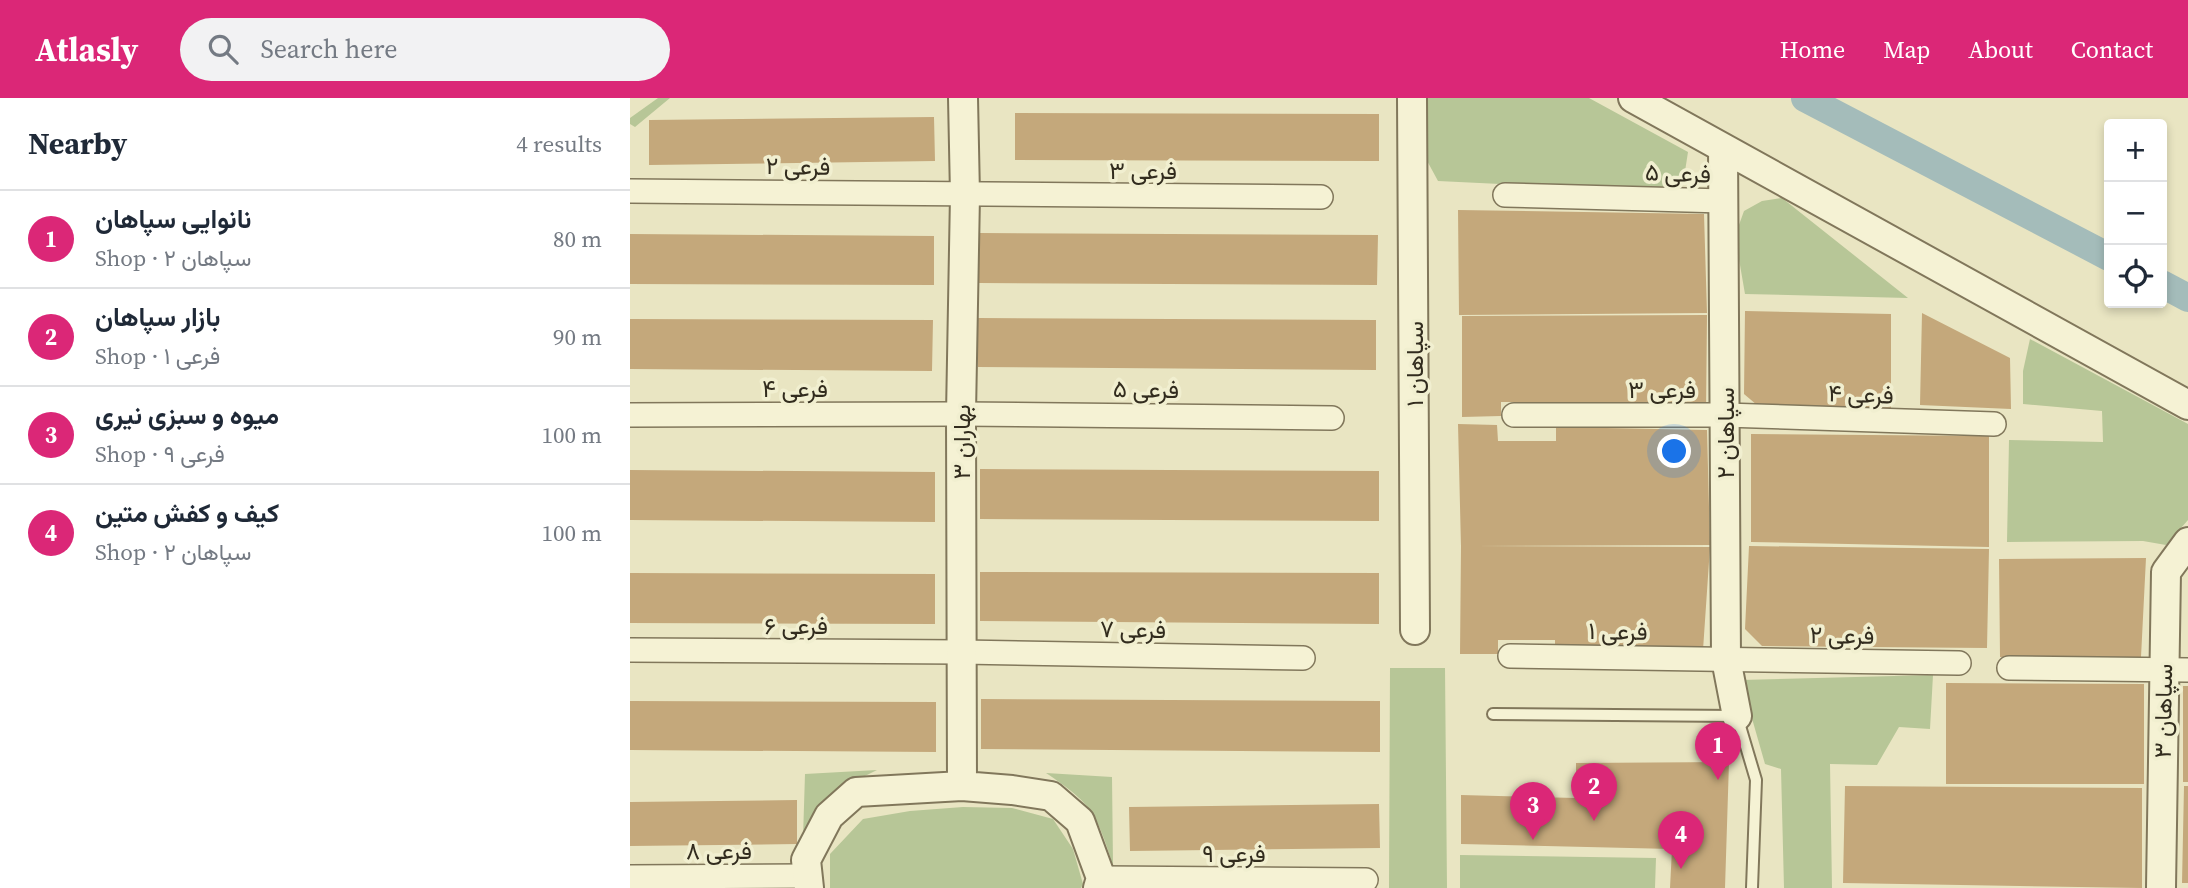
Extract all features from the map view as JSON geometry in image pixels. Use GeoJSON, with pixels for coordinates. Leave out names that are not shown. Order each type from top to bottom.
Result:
{"type":"FeatureCollection","features":[{"type":"Feature","properties":{"kind":"street","name":"بهاران ۳"},"geometry":{"type":"LineString","coordinates":[[962,786],[964,98]]}},
{"type":"Feature","properties":{"kind":"street","name":"سپاهان ۱"},"geometry":{"type":"LineString","coordinates":[[1412,98],[1415,630]]}},
{"type":"Feature","properties":{"kind":"street"},"geometry":{"type":"LineString","coordinates":[[1633,98],[2188,405]]}},
{"type":"Feature","properties":{"kind":"street","name":"سپاهان ۲"},"geometry":{"type":"LineString","coordinates":[[1723,148],[1726,659],[1737,716]]}},
{"type":"Feature","properties":{"kind":"street","name":"فرعی ۲"},"geometry":{"type":"LineString","coordinates":[[630,191],[965,195]]}},
{"type":"Feature","properties":{"kind":"street","name":"فرعی ۳"},"geometry":{"type":"LineString","coordinates":[[965,195],[1321,197]]}},
{"type":"Feature","properties":{"kind":"street","name":"فرعی ۵"},"geometry":{"type":"LineString","coordinates":[[1505,195],[1723,201]]}},
{"type":"Feature","properties":{"kind":"street","name":"فرعی ۵"},"geometry":{"type":"LineString","coordinates":[[961,414],[1332,418]]}},
{"type":"Feature","properties":{"kind":"street","name":"فرعی ۴"},"geometry":{"type":"LineString","coordinates":[[630,415],[961,414]]}},
{"type":"Feature","properties":{"kind":"street","name":"فرعی ۳"},"geometry":{"type":"LineString","coordinates":[[1514,415],[1725,415]]}},
{"type":"Feature","properties":{"kind":"street","name":"فرعی ۴"},"geometry":{"type":"LineString","coordinates":[[1725,415],[1994,424]]}},
{"type":"Feature","properties":{"kind":"street","name":"سپاهان ۳"},"geometry":{"type":"LineString","coordinates":[[2161,888],[2176,670],[2166,572],[2188,542]]}},
{"type":"Feature","properties":{"kind":"street","name":"فرعی ۶"},"geometry":{"type":"LineString","coordinates":[[630,650],[962,652]]}},
{"type":"Feature","properties":{"kind":"street","name":"فرعی ۷"},"geometry":{"type":"LineString","coordinates":[[962,652],[1303,659]]}},
{"type":"Feature","properties":{"kind":"street","name":"فرعی ۱"},"geometry":{"type":"LineString","coordinates":[[1510,656],[1726,659]]}},
{"type":"Feature","properties":{"kind":"street","name":"فرعی ۲"},"geometry":{"type":"LineString","coordinates":[[1726,659],[1959,663]]}},
{"type":"Feature","properties":{"kind":"street"},"geometry":{"type":"LineString","coordinates":[[2009,668],[2176,670]]}},
{"type":"Feature","properties":{"kind":"street"},"geometry":{"type":"LineString","coordinates":[[808,882],[806,859],[829,816],[856,792],[962,786],[1051,796],[1080,821],[1100,883]]}},
{"type":"Feature","properties":{"kind":"street","name":"فرعی ۸"},"geometry":{"type":"LineString","coordinates":[[630,877],[808,882]]}},
{"type":"Feature","properties":{"kind":"street","name":"فرعی ۹"},"geometry":{"type":"LineString","coordinates":[[1100,883],[1366,880]]}},
{"type":"Feature","properties":{"kind":"lane"},"geometry":{"type":"LineString","coordinates":[[1493,713],[1737,716],[1756,780],[1752,888]]}},
{"type":"Feature","properties":{"kind":"green space"},"geometry":{"type":"Polygon","coordinates":[[[658,98],[670,98],[635,127],[630,124],[630,118],[658,98]]]}},
{"type":"Feature","properties":{"kind":"green space"},"geometry":{"type":"Polygon","coordinates":[[[1424,98],[1589,98],[1688,152],[1683,184],[1670,192],[1438,181],[1425,157],[1424,98]]]}},
{"type":"Feature","properties":{"kind":"green space"},"geometry":{"type":"Polygon","coordinates":[[[1782,198],[1908,298],[1745,294],[1735,236],[1744,211],[1762,201],[1782,198]]]}},
{"type":"Feature","properties":{"kind":"green space"},"geometry":{"type":"Polygon","coordinates":[[[2030,339],[2188,424],[2188,520],[2166,545],[2143,541],[2007,542],[2009,440],[2103,442],[2102,411],[2023,404],[2023,371],[2030,339]]]}},
{"type":"Feature","properties":{"kind":"green space"},"geometry":{"type":"Polygon","coordinates":[[[1390,668],[1445,668],[1447,888],[1389,888],[1390,668]]]}},
{"type":"Feature","properties":{"kind":"green space"},"geometry":{"type":"Polygon","coordinates":[[[1933,675],[1930,729],[1899,727],[1877,765],[1830,764],[1832,888],[1784,888],[1781,769],[1765,764],[1741,680],[1933,675]]]}},
{"type":"Feature","properties":{"kind":"green space"},"geometry":{"type":"Polygon","coordinates":[[[877,770],[835,791],[816,812],[803,838],[805,774],[877,770]]]}},
{"type":"Feature","properties":{"kind":"green space"},"geometry":{"type":"Polygon","coordinates":[[[1046,773],[1112,777],[1113,865],[1102,833],[1090,811],[1073,793],[1046,773]]]}},
{"type":"Feature","properties":{"kind":"green space"},"geometry":{"type":"Polygon","coordinates":[[[963,807],[1012,808],[1053,819],[1073,849],[1083,884],[1081,888],[830,888],[830,854],[863,819],[910,811],[963,807]]]}},
{"type":"Feature","properties":{"kind":"green space"},"geometry":{"type":"Polygon","coordinates":[[[1460,855],[1656,858],[1655,888],[1460,888],[1460,855]]]}},
{"type":"Feature","properties":{"kind":"building"},"geometry":{"type":"Polygon","coordinates":[[[1015,113],[1379,114],[1379,161],[1015,160],[1015,113]]]}},
{"type":"Feature","properties":{"kind":"building"},"geometry":{"type":"Polygon","coordinates":[[[934,117],[935,161],[649,165],[649,120],[934,117]]]}},
{"type":"Feature","properties":{"kind":"building"},"geometry":{"type":"Polygon","coordinates":[[[1458,210],[1704,214],[1707,313],[1459,315],[1458,210]]]}},
{"type":"Feature","properties":{"kind":"building"},"geometry":{"type":"Polygon","coordinates":[[[979,233],[1378,235],[1377,285],[979,283],[979,233]]]}},
{"type":"Feature","properties":{"kind":"building"},"geometry":{"type":"Polygon","coordinates":[[[630,234],[934,236],[934,285],[630,284],[630,234]]]}},
{"type":"Feature","properties":{"kind":"building"},"geometry":{"type":"Polygon","coordinates":[[[1745,311],[1891,314],[1891,408],[1757,405],[1744,394],[1745,311]]]}},
{"type":"Feature","properties":{"kind":"building"},"geometry":{"type":"Polygon","coordinates":[[[1922,313],[2010,358],[2011,409],[1920,405],[1922,313]]]}},
{"type":"Feature","properties":{"kind":"building"},"geometry":{"type":"Polygon","coordinates":[[[1707,315],[1706,412],[1558,410],[1557,402],[1501,402],[1501,416],[1462,417],[1462,316],[1707,315]]]}},
{"type":"Feature","properties":{"kind":"building"},"geometry":{"type":"Polygon","coordinates":[[[978,318],[1376,320],[1376,370],[978,367],[978,318]]]}},
{"type":"Feature","properties":{"kind":"building"},"geometry":{"type":"Polygon","coordinates":[[[630,319],[933,320],[932,371],[630,369],[630,319]]]}},
{"type":"Feature","properties":{"kind":"building"},"geometry":{"type":"Polygon","coordinates":[[[1458,424],[1497,425],[1498,441],[1556,441],[1556,427],[1707,430],[1710,545],[1475,546],[1710,547],[1703,650],[1555,648],[1555,640],[1498,640],[1498,654],[1460,654],[1458,424]]]}},
{"type":"Feature","properties":{"kind":"building"},"geometry":{"type":"Polygon","coordinates":[[[1751,434],[1989,436],[1989,547],[1751,542],[1751,434]]]}},
{"type":"Feature","properties":{"kind":"building"},"geometry":{"type":"Polygon","coordinates":[[[980,469],[1379,471],[1379,521],[980,519],[980,469]]]}},
{"type":"Feature","properties":{"kind":"building"},"geometry":{"type":"Polygon","coordinates":[[[630,470],[935,472],[935,522],[630,520],[630,470]]]}},
{"type":"Feature","properties":{"kind":"building"},"geometry":{"type":"Polygon","coordinates":[[[1749,546],[1989,549],[1987,648],[1762,646],[1745,629],[1749,546]]]}},
{"type":"Feature","properties":{"kind":"building"},"geometry":{"type":"Polygon","coordinates":[[[2146,558],[2141,657],[2000,657],[1999,559],[2146,558]]]}},
{"type":"Feature","properties":{"kind":"building"},"geometry":{"type":"Polygon","coordinates":[[[980,572],[1379,573],[1379,624],[980,621],[980,572]]]}},
{"type":"Feature","properties":{"kind":"building"},"geometry":{"type":"Polygon","coordinates":[[[630,573],[935,574],[935,624],[630,623],[630,573]]]}},
{"type":"Feature","properties":{"kind":"building"},"geometry":{"type":"Polygon","coordinates":[[[1946,683],[2144,684],[2144,784],[1946,784],[1946,683]]]}},
{"type":"Feature","properties":{"kind":"building"},"geometry":{"type":"Polygon","coordinates":[[[2183,686],[2188,686],[2188,782],[2183,782],[2183,686]]]}},
{"type":"Feature","properties":{"kind":"building"},"geometry":{"type":"Polygon","coordinates":[[[981,699],[1380,701],[1380,752],[981,749],[981,699]]]}},
{"type":"Feature","properties":{"kind":"building"},"geometry":{"type":"Polygon","coordinates":[[[630,701],[936,702],[936,752],[630,750],[630,701]]]}},
{"type":"Feature","properties":{"kind":"building"},"geometry":{"type":"Polygon","coordinates":[[[1729,762],[1725,888],[1670,888],[1672,849],[1461,844],[1461,795],[1576,798],[1576,763],[1729,762]]]}},
{"type":"Feature","properties":{"kind":"building"},"geometry":{"type":"Polygon","coordinates":[[[1845,786],[2142,788],[2142,888],[1843,883],[1845,786]]]}},
{"type":"Feature","properties":{"kind":"building"},"geometry":{"type":"Polygon","coordinates":[[[2184,786],[2188,786],[2188,883],[2182,883],[2184,786]]]}},
{"type":"Feature","properties":{"kind":"building"},"geometry":{"type":"Polygon","coordinates":[[[797,800],[797,844],[630,846],[630,802],[797,800]]]}},
{"type":"Feature","properties":{"kind":"building"},"geometry":{"type":"Polygon","coordinates":[[[1379,804],[1380,848],[1130,851],[1129,807],[1379,804]]]}},
{"type":"Feature","properties":{"kind":"waterway"},"geometry":{"type":"LineString","coordinates":[[1805,98],[2104,254]]}},
{"type":"Feature","properties":{"kind":"waterway"},"geometry":{"type":"LineString","coordinates":[[2167,287],[2188,298]]}},
{"type":"Feature","properties":{"kind":"place","name":"نانوایی سپاهان"},"geometry":{"type":"Point","coordinates":[1718,780]}},
{"type":"Feature","properties":{"kind":"place","name":"بازار سپاهان"},"geometry":{"type":"Point","coordinates":[1594,821]}},
{"type":"Feature","properties":{"kind":"place","name":"میوه و سبزی نیری"},"geometry":{"type":"Point","coordinates":[1533,840]}},
{"type":"Feature","properties":{"kind":"place","name":"کیف و کفش متین"},"geometry":{"type":"Point","coordinates":[1681,869]}}]}
